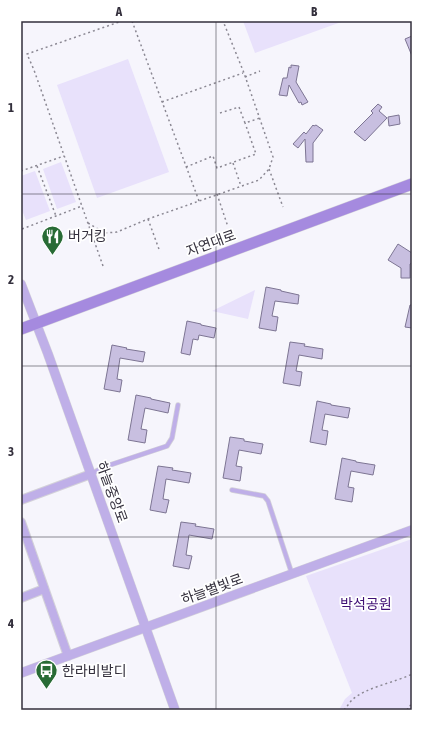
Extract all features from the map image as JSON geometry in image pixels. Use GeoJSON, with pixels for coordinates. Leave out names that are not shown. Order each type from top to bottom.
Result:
{"type":"FeatureCollection","features":[{"type":"Feature","properties":{"kind":"main road","name":"자연대로"},"geometry":{"type":"LineString","coordinates":[[21,329],[412,184]]}},
{"type":"Feature","properties":{"kind":"street","name":"하늘중앙로"},"geometry":{"type":"LineString","coordinates":[[21,284],[48,354],[175,710]]}},
{"type":"Feature","properties":{"kind":"street"},"geometry":{"type":"LineString","coordinates":[[21,500],[91,474]]}},
{"type":"Feature","properties":{"kind":"street"},"geometry":{"type":"LineString","coordinates":[[21,522],[68,656]]}},
{"type":"Feature","properties":{"kind":"street","name":"하늘별빛로"},"geometry":{"type":"LineString","coordinates":[[21,673],[412,530]]}},
{"type":"Feature","properties":{"kind":"street"},"geometry":{"type":"LineString","coordinates":[[21,598],[44,589]]}},
{"type":"Feature","properties":{"kind":"lane"},"geometry":{"type":"LineString","coordinates":[[91,474],[104,467],[167,446],[172,438],[178,405]]}},
{"type":"Feature","properties":{"kind":"lane"},"geometry":{"type":"LineString","coordinates":[[232,490],[264,496],[268,501],[292,574]]}},
{"type":"Feature","properties":{"kind":"path"},"geometry":{"type":"LineString","coordinates":[[103,266],[27,54],[122,21]]}},
{"type":"Feature","properties":{"kind":"path"},"geometry":{"type":"LineString","coordinates":[[132,21],[199,201]]}},
{"type":"Feature","properties":{"kind":"path"},"geometry":{"type":"LineString","coordinates":[[88,223],[105,233],[117,232],[148,219],[259,180],[269,169],[273,158],[244,73],[223,21]]}},
{"type":"Feature","properties":{"kind":"path"},"geometry":{"type":"LineString","coordinates":[[245,77],[260,71]]}},
{"type":"Feature","properties":{"kind":"path"},"geometry":{"type":"LineString","coordinates":[[162,102],[244,73]]}},
{"type":"Feature","properties":{"kind":"path"},"geometry":{"type":"LineString","coordinates":[[186,167],[213,156],[217,168],[256,154],[239,107],[220,113]]}},
{"type":"Feature","properties":{"kind":"path"},"geometry":{"type":"LineString","coordinates":[[245,123],[260,118]]}},
{"type":"Feature","properties":{"kind":"path"},"geometry":{"type":"LineString","coordinates":[[21,171],[64,156]]}},
{"type":"Feature","properties":{"kind":"path"},"geometry":{"type":"LineString","coordinates":[[232,163],[241,186]]}},
{"type":"Feature","properties":{"kind":"path"},"geometry":{"type":"LineString","coordinates":[[36,166],[56,216]]}},
{"type":"Feature","properties":{"kind":"path"},"geometry":{"type":"LineString","coordinates":[[269,169],[283,207]]}},
{"type":"Feature","properties":{"kind":"path"},"geometry":{"type":"LineString","coordinates":[[217,194],[228,227]]}},
{"type":"Feature","properties":{"kind":"path"},"geometry":{"type":"LineString","coordinates":[[22,229],[82,206]]}},
{"type":"Feature","properties":{"kind":"path"},"geometry":{"type":"LineString","coordinates":[[148,219],[160,252]]}},
{"type":"Feature","properties":{"kind":"path"},"geometry":{"type":"LineString","coordinates":[[344,710],[351,700],[363,692],[403,679],[412,674]]}},
{"type":"Feature","properties":{"kind":"path"},"geometry":{"type":"LineString","coordinates":[[406,710],[412,705]]}},
{"type":"Feature","properties":{"kind":"green space"},"geometry":{"type":"Polygon","coordinates":[[[243,21],[344,21],[255,53],[243,21]]]}},
{"type":"Feature","properties":{"kind":"green space"},"geometry":{"type":"Polygon","coordinates":[[[128,59],[169,172],[97,198],[57,85],[128,59]]]}},
{"type":"Feature","properties":{"kind":"green space"},"geometry":{"type":"Polygon","coordinates":[[[61,162],[76,202],[57,209],[43,169],[61,162]]]}},
{"type":"Feature","properties":{"kind":"green space"},"geometry":{"type":"Polygon","coordinates":[[[35,171],[50,211],[26,220],[21,208],[21,176],[35,171]]]}},
{"type":"Feature","properties":{"kind":"green space"},"geometry":{"type":"Polygon","coordinates":[[[255,290],[248,319],[212,311],[255,290]]]}},
{"type":"Feature","properties":{"kind":"green space","name":"박석공원"},"geometry":{"type":"Polygon","coordinates":[[[412,539],[412,710],[339,710],[345,699],[352,693],[306,576],[412,539]]]}},
{"type":"Feature","properties":{"kind":"building"},"geometry":{"type":"Polygon","coordinates":[[[412,36],[412,56],[405,39],[412,36]]]}},
{"type":"Feature","properties":{"kind":"building"},"geometry":{"type":"Polygon","coordinates":[[[291,65],[299,66],[296,82],[308,102],[302,105],[301,102],[299,103],[289,85],[287,96],[279,95],[283,78],[287,78],[289,67],[291,68],[291,65]]]}},
{"type":"Feature","properties":{"kind":"building"},"geometry":{"type":"Polygon","coordinates":[[[378,104],[382,107],[379,111],[387,118],[365,141],[354,132],[373,113],[371,111],[378,104]]]}},
{"type":"Feature","properties":{"kind":"building"},"geometry":{"type":"Polygon","coordinates":[[[399,115],[400,124],[389,126],[388,117],[399,115]]]}},
{"type":"Feature","properties":{"kind":"building"},"geometry":{"type":"Polygon","coordinates":[[[313,125],[316,125],[323,130],[313,143],[313,162],[306,162],[305,139],[298,148],[293,144],[304,132],[306,134],[313,125]]]}},
{"type":"Feature","properties":{"kind":"building"},"geometry":{"type":"Polygon","coordinates":[[[398,244],[412,253],[410,278],[401,278],[401,268],[388,260],[398,244]]]}},
{"type":"Feature","properties":{"kind":"building"},"geometry":{"type":"Polygon","coordinates":[[[266,287],[299,295],[298,304],[275,301],[272,316],[278,317],[276,331],[259,328],[266,287]]]}},
{"type":"Feature","properties":{"kind":"building"},"geometry":{"type":"Polygon","coordinates":[[[410,305],[412,305],[412,328],[405,327],[410,305]]]}},
{"type":"Feature","properties":{"kind":"building"},"geometry":{"type":"Polygon","coordinates":[[[187,321],[216,328],[214,338],[199,335],[198,340],[193,339],[190,355],[181,353],[187,321]]]}},
{"type":"Feature","properties":{"kind":"building"},"geometry":{"type":"Polygon","coordinates":[[[290,342],[323,349],[322,359],[299,355],[296,371],[302,372],[300,386],[283,383],[290,342]]]}},
{"type":"Feature","properties":{"kind":"building"},"geometry":{"type":"Polygon","coordinates":[[[112,345],[145,352],[143,362],[120,358],[117,379],[122,380],[120,392],[104,389],[112,345]]]}},
{"type":"Feature","properties":{"kind":"building"},"geometry":{"type":"Polygon","coordinates":[[[136,395],[170,403],[168,413],[145,408],[141,429],[147,430],[145,443],[128,440],[136,395]]]}},
{"type":"Feature","properties":{"kind":"building"},"geometry":{"type":"Polygon","coordinates":[[[317,401],[350,408],[348,418],[325,414],[322,430],[328,431],[326,445],[310,442],[317,401]]]}},
{"type":"Feature","properties":{"kind":"building"},"geometry":{"type":"Polygon","coordinates":[[[230,437],[263,444],[261,454],[239,450],[236,466],[242,467],[240,481],[223,478],[230,437]]]}},
{"type":"Feature","properties":{"kind":"building"},"geometry":{"type":"Polygon","coordinates":[[[342,458],[375,465],[373,475],[351,471],[348,487],[354,488],[352,502],[335,499],[342,458]]]}},
{"type":"Feature","properties":{"kind":"building"},"geometry":{"type":"Polygon","coordinates":[[[158,466],[191,473],[189,483],[166,479],[163,499],[169,500],[166,513],[150,510],[158,466]]]}},
{"type":"Feature","properties":{"kind":"building"},"geometry":{"type":"Polygon","coordinates":[[[181,522],[214,529],[212,539],[189,535],[186,555],[192,556],[189,569],[173,566],[181,522]]]}},
{"type":"Feature","properties":{"kind":"place","name":"버거킹"},"geometry":{"type":"Point","coordinates":[53,256]}},
{"type":"Feature","properties":{"kind":"place","name":"한라비발디"},"geometry":{"type":"Point","coordinates":[47,690]}}]}
